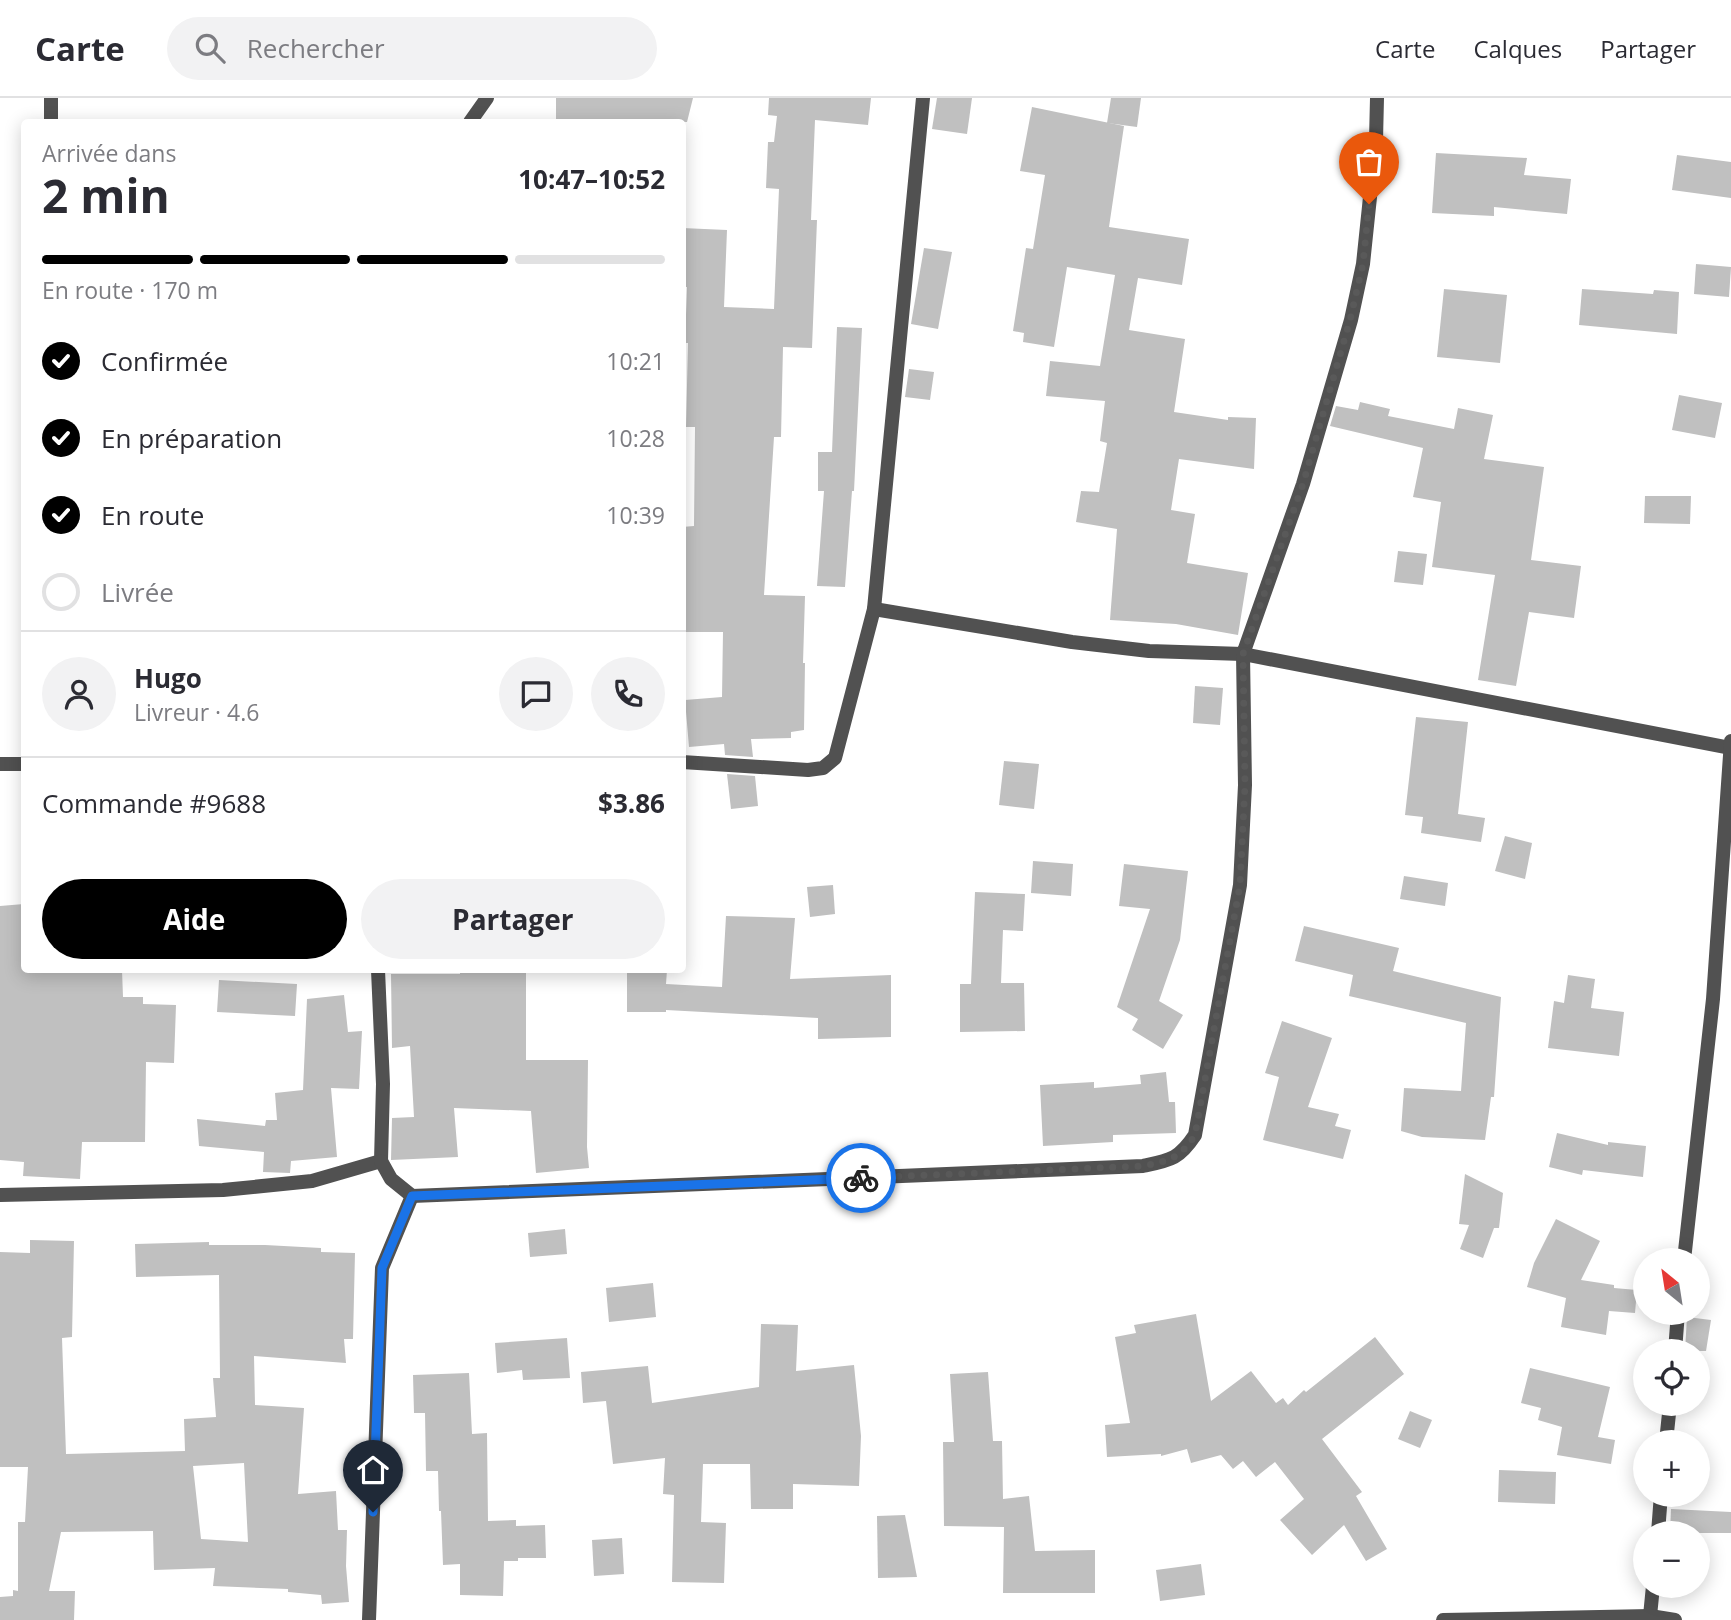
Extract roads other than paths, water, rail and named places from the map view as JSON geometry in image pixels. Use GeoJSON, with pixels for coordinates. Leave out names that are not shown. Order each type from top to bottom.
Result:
{"type":"FeatureCollection","features":[{"type":"Feature","properties":{"kind":"street"},"geometry":{"type":"LineString","coordinates":[[51,98],[51,119]]}},
{"type":"Feature","properties":{"kind":"street"},"geometry":{"type":"LineString","coordinates":[[472,119],[487,98]]}},
{"type":"Feature","properties":{"kind":"street"},"geometry":{"type":"LineString","coordinates":[[686,762],[808,770],[823,768],[835,758],[874,609],[923,98]]}},
{"type":"Feature","properties":{"kind":"street"},"geometry":{"type":"LineString","coordinates":[[378,973],[383,1084],[381,1161],[391,1179],[412,1196],[1143,1166],[1167,1161],[1184,1151],[1195,1135],[1240,885],[1245,785],[1243,654],[1303,484],[1350,320],[1363,264],[1376,140],[1377,98]]}},
{"type":"Feature","properties":{"kind":"street"},"geometry":{"type":"LineString","coordinates":[[874,609],[1072,642],[1149,651],[1243,654],[1730,744],[1713,999],[1685,1248]]}},
{"type":"Feature","properties":{"kind":"street"},"geometry":{"type":"LineString","coordinates":[[0,764],[21,764]]}},
{"type":"Feature","properties":{"kind":"street"},"geometry":{"type":"LineString","coordinates":[[0,1195],[223,1190],[312,1181],[381,1161]]}},
{"type":"Feature","properties":{"kind":"street"},"geometry":{"type":"LineString","coordinates":[[369,1620],[382,1268],[412,1196]]}},
{"type":"Feature","properties":{"kind":"street"},"geometry":{"type":"LineString","coordinates":[[1650,1616],[1652,1598]]}},
{"type":"Feature","properties":{"kind":"street"},"geometry":{"type":"LineString","coordinates":[[1443,1620],[1650,1616],[1675,1620]]}}]}
